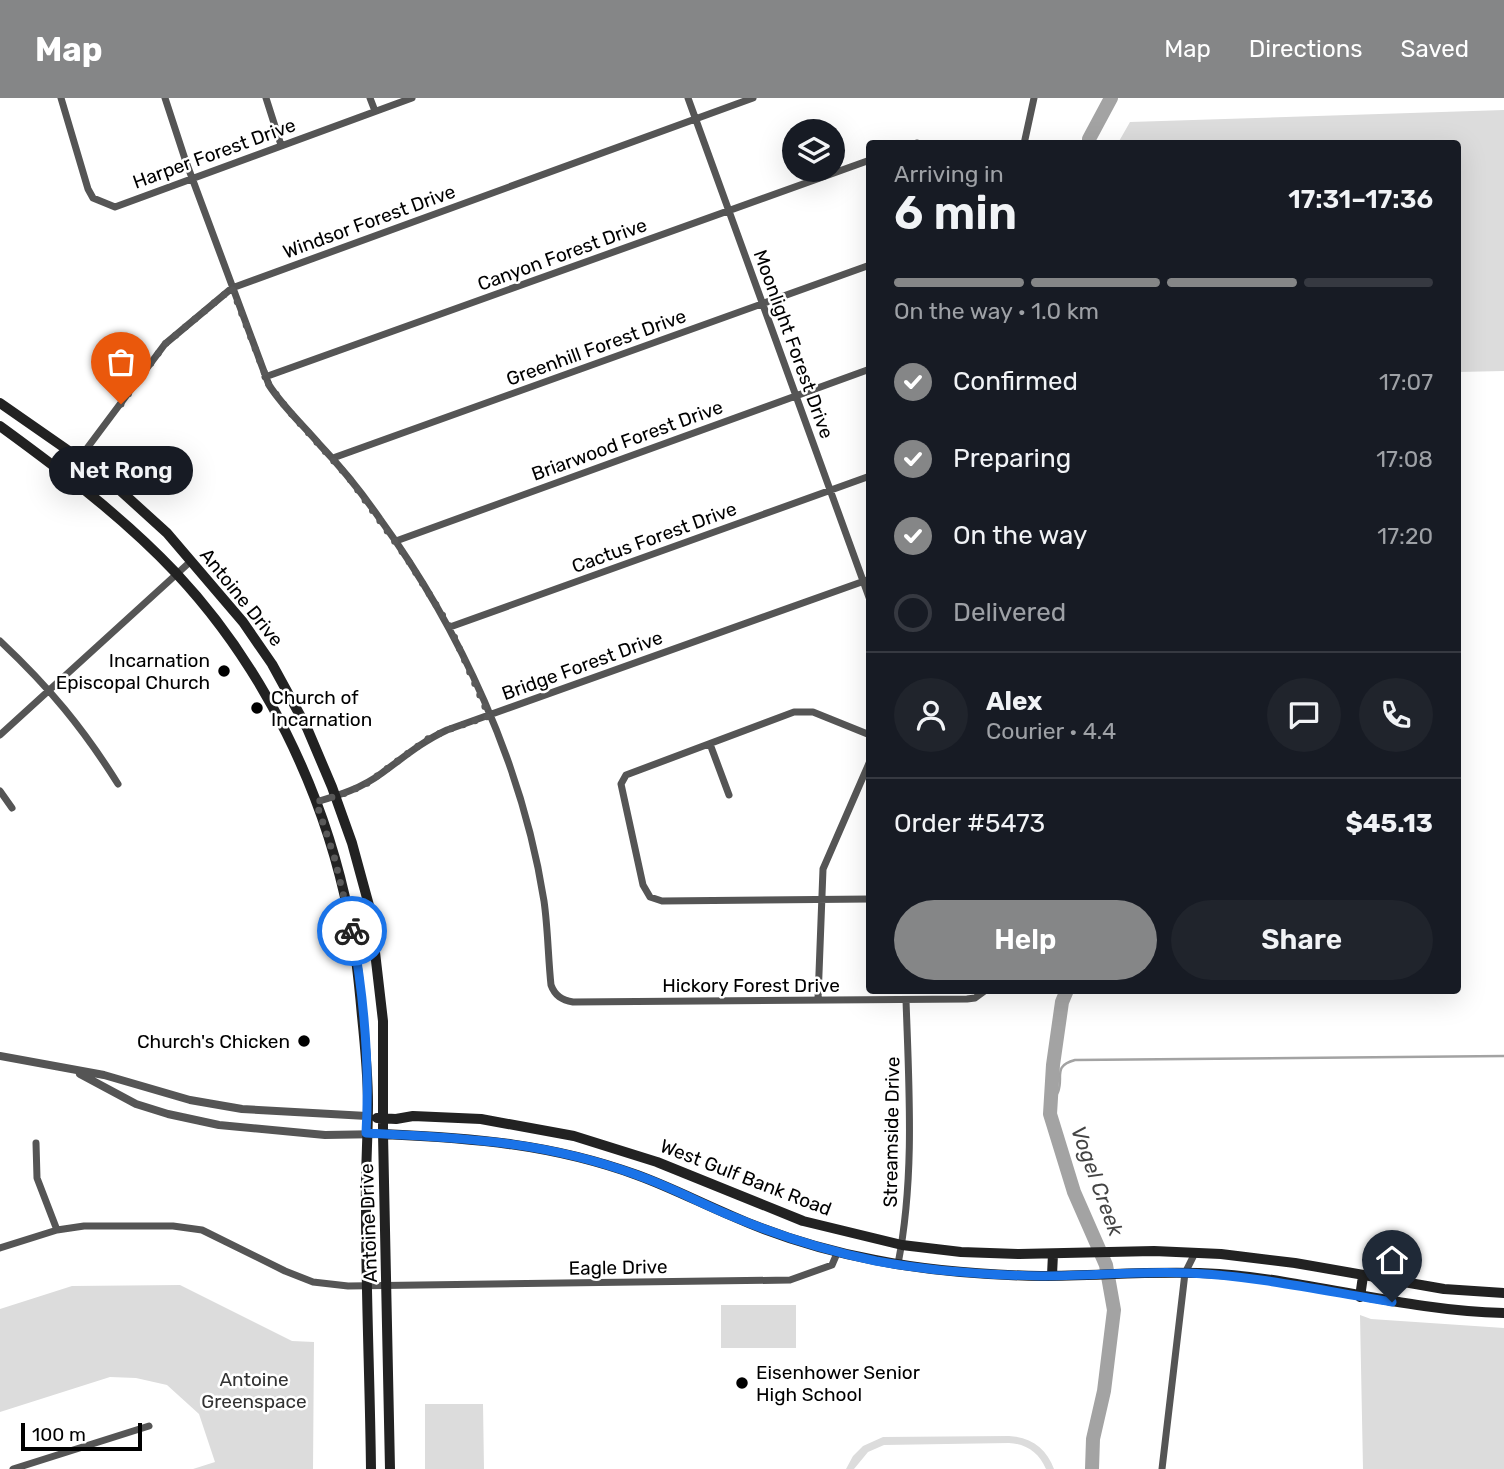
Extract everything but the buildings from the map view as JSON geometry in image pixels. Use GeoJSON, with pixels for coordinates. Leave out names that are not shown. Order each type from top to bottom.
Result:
{"type":"FeatureCollection","features":[{"type":"Feature","properties":{"kind":"main road","name":"Antoine Drive"},"geometry":{"type":"LineString","coordinates":[[0,403],[102,474],[134,501],[167,533],[243,622],[272,664],[307,728],[335,796],[359,867],[373,927],[383,1021],[390,1469]]}},
{"type":"Feature","properties":{"kind":"main road","name":"Antoine Drive"},"geometry":{"type":"LineString","coordinates":[[0,426],[114,513],[177,575],[233,643],[261,688],[297,752],[316,802],[337,867],[357,961],[366,1059],[366,1286],[371,1469]]}},
{"type":"Feature","properties":{"kind":"main road","name":"West Gulf Bank Road"},"geometry":{"type":"LineString","coordinates":[[367,1116],[383,1119],[455,1116],[516,1123],[613,1146],[780,1213],[841,1232],[902,1245],[961,1252],[1195,1253],[1268,1259],[1444,1289],[1504,1293]]}},
{"type":"Feature","properties":{"kind":"main road"},"geometry":{"type":"LineString","coordinates":[[453,1137],[455,1116]]}},
{"type":"Feature","properties":{"kind":"main road"},"geometry":{"type":"LineString","coordinates":[[510,1142],[516,1123]]}},
{"type":"Feature","properties":{"kind":"main road","name":"West Gulf Bank Road"},"geometry":{"type":"LineString","coordinates":[[383,1134],[510,1142],[567,1154],[637,1175],[771,1231],[838,1251],[898,1264],[954,1271],[1052,1275],[1185,1273],[1261,1280],[1462,1311],[1504,1313]]}},
{"type":"Feature","properties":{"kind":"main road"},"geometry":{"type":"LineString","coordinates":[[771,1231],[780,1213]]}},
{"type":"Feature","properties":{"kind":"main road"},"geometry":{"type":"LineString","coordinates":[[1052,1275],[1053,1254]]}},
{"type":"Feature","properties":{"kind":"main road"},"geometry":{"type":"LineString","coordinates":[[1360,1297],[1363,1276]]}},
{"type":"Feature","properties":{"kind":"street","name":"Harper Forest Drive"},"geometry":{"type":"LineString","coordinates":[[61,98],[88,189],[93,198],[115,207],[412,98]]}},
{"type":"Feature","properties":{"kind":"street"},"geometry":{"type":"LineString","coordinates":[[165,98],[265,377],[288,410],[333,458],[396,541],[450,627],[489,716]]}},
{"type":"Feature","properties":{"kind":"street"},"geometry":{"type":"LineString","coordinates":[[266,98],[281,145]]}},
{"type":"Feature","properties":{"kind":"street"},"geometry":{"type":"LineString","coordinates":[[370,98],[374,111]]}},
{"type":"Feature","properties":{"kind":"street","name":"Moonlight Forest Drive"},"geometry":{"type":"LineString","coordinates":[[688,98],[830,491],[866,578]]}},
{"type":"Feature","properties":{"kind":"street","name":"Windsor Forest Drive"},"geometry":{"type":"LineString","coordinates":[[67,475],[165,344],[232,288],[753,98]]}},
{"type":"Feature","properties":{"kind":"street"},"geometry":{"type":"LineString","coordinates":[[1025,140],[1034,98]]}},
{"type":"Feature","properties":{"kind":"street","name":"Canyon Forest Drive"},"geometry":{"type":"LineString","coordinates":[[265,377],[866,161]]}},
{"type":"Feature","properties":{"kind":"street","name":"Greenhill Forest Drive"},"geometry":{"type":"LineString","coordinates":[[333,458],[866,266]]}},
{"type":"Feature","properties":{"kind":"street","name":"Briarwood Forest Drive"},"geometry":{"type":"LineString","coordinates":[[396,541],[866,370]]}},
{"type":"Feature","properties":{"kind":"street","name":"Cactus Forest Drive"},"geometry":{"type":"LineString","coordinates":[[450,627],[866,478]]}},
{"type":"Feature","properties":{"kind":"street"},"geometry":{"type":"LineString","coordinates":[[0,735],[191,561]]}},
{"type":"Feature","properties":{"kind":"street","name":"Bridge Forest Drive"},"geometry":{"type":"LineString","coordinates":[[316,802],[366,784],[429,738],[447,730],[866,580]]}},
{"type":"Feature","properties":{"kind":"street"},"geometry":{"type":"LineString","coordinates":[[0,641],[49,689],[96,749],[118,784]]}},
{"type":"Feature","properties":{"kind":"street"},"geometry":{"type":"LineString","coordinates":[[866,733],[813,712],[793,712],[626,775],[621,783],[643,885],[650,897],[662,901],[866,899]]}},
{"type":"Feature","properties":{"kind":"street","name":"Hickory Forest Drive"},"geometry":{"type":"LineString","coordinates":[[489,716],[519,796],[538,866],[548,936],[551,985],[558,996],[573,1002],[906,1000],[975,998],[981,994]]}},
{"type":"Feature","properties":{"kind":"street"},"geometry":{"type":"LineString","coordinates":[[709,744],[729,795]]}},
{"type":"Feature","properties":{"kind":"street"},"geometry":{"type":"LineString","coordinates":[[818,999],[823,869],[866,770]]}},
{"type":"Feature","properties":{"kind":"street"},"geometry":{"type":"LineString","coordinates":[[0,791],[12,808]]}},
{"type":"Feature","properties":{"kind":"street","name":"Streamside Drive"},"geometry":{"type":"LineString","coordinates":[[898,1264],[908,1195],[910,1097],[906,1000]]}},
{"type":"Feature","properties":{"kind":"street","name":"West Gulf Bank Road"},"geometry":{"type":"LineString","coordinates":[[0,1056],[104,1074],[190,1100],[242,1109],[367,1116]]}},
{"type":"Feature","properties":{"kind":"street","name":"West Gulf Bank Road"},"geometry":{"type":"LineString","coordinates":[[64,1068],[80,1073],[136,1104],[168,1114],[240,1128],[325,1135],[383,1134]]}},
{"type":"Feature","properties":{"kind":"street"},"geometry":{"type":"LineString","coordinates":[[240,1128],[242,1109]]}},
{"type":"Feature","properties":{"kind":"street"},"geometry":{"type":"LineString","coordinates":[[36,1143],[37,1178],[57,1230]]}},
{"type":"Feature","properties":{"kind":"street","name":"Eagle Drive"},"geometry":{"type":"LineString","coordinates":[[0,1248],[57,1230],[84,1226],[173,1226],[202,1230],[313,1282],[366,1286],[790,1280],[832,1265],[838,1251]]}},
{"type":"Feature","properties":{"kind":"street"},"geometry":{"type":"LineString","coordinates":[[1162,1469],[1185,1273],[1195,1253]]}},
{"type":"Feature","properties":{"kind":"street"},"geometry":{"type":"LineString","coordinates":[[13,1469],[149,1426]]}},
{"type":"Feature","properties":{"kind":"green space"},"geometry":{"type":"Polygon","coordinates":[[[1504,110],[1504,371],[1461,372],[1461,140],[1120,140],[1130,122],[1504,110]]]}},
{"type":"Feature","properties":{"kind":"green space","name":"Antoine Greenspace"},"geometry":{"type":"Polygon","coordinates":[[[180,1285],[292,1341],[314,1342],[313,1469],[193,1469],[215,1462],[199,1414],[167,1385],[136,1378],[110,1377],[0,1412],[0,1309],[72,1286],[180,1285]]]}},
{"type":"Feature","properties":{"kind":"green space"},"geometry":{"type":"Polygon","coordinates":[[[721,1305],[796,1305],[796,1348],[721,1348],[721,1305]]]}},
{"type":"Feature","properties":{"kind":"green space"},"geometry":{"type":"Polygon","coordinates":[[[1360,1315],[1371,1319],[1504,1328],[1504,1469],[1363,1469],[1360,1315]]]}},
{"type":"Feature","properties":{"kind":"green space"},"geometry":{"type":"Polygon","coordinates":[[[425,1404],[483,1404],[484,1469],[425,1469],[425,1404]]]}},
{"type":"Feature","properties":{"kind":"green space"},"geometry":{"type":"Polygon","coordinates":[[[1009,1436],[1037,1445],[1054,1469],[1046,1469],[1040,1458],[1027,1447],[1009,1443],[884,1445],[868,1452],[854,1469],[846,1469],[863,1446],[883,1437],[1009,1436]]]}},
{"type":"Feature","properties":{"kind":"waterway","name":"Vogel Creek"},"geometry":{"type":"LineString","coordinates":[[1089,140],[1111,98]]}},
{"type":"Feature","properties":{"kind":"waterway","name":"Vogel Creek"},"geometry":{"type":"LineString","coordinates":[[1065,994],[1053,1065],[1050,1114],[1074,1192],[1106,1265],[1114,1310],[1104,1391],[1093,1439],[1092,1469]]}},
{"type":"Feature","properties":{"kind":"waterway"},"geometry":{"type":"LineString","coordinates":[[1051,1101],[1060,1087],[1063,1065],[1075,1060],[1504,1056]]}},
{"type":"Feature","properties":{"kind":"way so far"},"geometry":{"type":"LineString","coordinates":[[121,404],[165,344],[232,288],[269,385],[380,518],[450,627],[470,672],[489,716],[429,738],[366,784],[316,802],[334,856],[352,931]]}},
{"type":"Feature","properties":{"kind":"place","name":"Net Rong"},"geometry":{"type":"Point","coordinates":[121,404]}},
{"type":"Feature","properties":{"kind":"place","name":"Incarnation Episcopal Church"},"geometry":{"type":"Point","coordinates":[224,671]}},
{"type":"Feature","properties":{"kind":"place","name":"Church of Incarnation"},"geometry":{"type":"Point","coordinates":[257,708]}},
{"type":"Feature","properties":{"kind":"place","name":"Church's Chicken"},"geometry":{"type":"Point","coordinates":[304,1041]}},
{"type":"Feature","properties":{"kind":"place","name":"Eisenhower Senior High School"},"geometry":{"type":"Point","coordinates":[742,1383]}},
{"type":"Feature","properties":{"kind":"route"},"geometry":{"type":"LineString","coordinates":[[352,931],[365,1036],[368,1104],[366,1133],[510,1142],[567,1154],[656,1182],[735,1218],[787,1237],[875,1260],[931,1269],[1041,1276],[1160,1272],[1222,1275],[1392,1302]]}}]}
